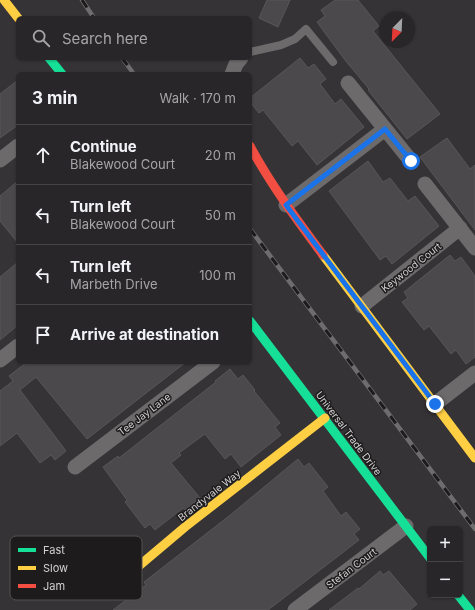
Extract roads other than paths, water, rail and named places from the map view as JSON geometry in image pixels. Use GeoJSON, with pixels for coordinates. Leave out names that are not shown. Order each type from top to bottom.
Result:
{"type":"FeatureCollection","features":[{"type":"Feature","properties":{"kind":"street"},"geometry":{"type":"LineString","coordinates":[[4,0],[16,16]]}},
{"type":"Feature","properties":{"kind":"street"},"geometry":{"type":"LineString","coordinates":[[51,60],[60,72]]}},
{"type":"Feature","properties":{"kind":"street"},"geometry":{"type":"LineString","coordinates":[[233,72],[239,60]]}},
{"type":"Feature","properties":{"kind":"street"},"geometry":{"type":"LineString","coordinates":[[348,83],[411,161]]}},
{"type":"Feature","properties":{"kind":"street"},"geometry":{"type":"LineString","coordinates":[[286,205],[385,129]]}},
{"type":"Feature","properties":{"kind":"street"},"geometry":{"type":"LineString","coordinates":[[0,160],[16,148]]}},
{"type":"Feature","properties":{"kind":"street"},"geometry":{"type":"LineString","coordinates":[[252,150],[262,169],[286,205],[475,458]]}},
{"type":"Feature","properties":{"kind":"street"},"geometry":{"type":"LineString","coordinates":[[425,184],[475,248]]}},
{"type":"Feature","properties":{"kind":"street","name":"Keywood Court"},"geometry":{"type":"LineString","coordinates":[[362,306],[460,228]]}},
{"type":"Feature","properties":{"kind":"street","name":"Universal Trade Drive"},"geometry":{"type":"LineString","coordinates":[[252,328],[325,418],[427,554]]}},
{"type":"Feature","properties":{"kind":"street"},"geometry":{"type":"LineString","coordinates":[[0,360],[16,348]]}},
{"type":"Feature","properties":{"kind":"street","name":"Tee Jay Lane"},"geometry":{"type":"LineString","coordinates":[[75,467],[210,364]]}},
{"type":"Feature","properties":{"kind":"street"},"geometry":{"type":"LineString","coordinates":[[435,404],[475,373]]}},
{"type":"Feature","properties":{"kind":"street","name":"Brandyvale Way"},"geometry":{"type":"LineString","coordinates":[[142,563],[185,527],[325,418]]}},
{"type":"Feature","properties":{"kind":"street","name":"Stefan Court"},"geometry":{"type":"LineString","coordinates":[[295,610],[406,526]]}},
{"type":"Feature","properties":{"kind":"street"},"geometry":{"type":"LineString","coordinates":[[460,598],[470,610]]}},
{"type":"Feature","properties":{"kind":"lane"},"geometry":{"type":"LineString","coordinates":[[252,52],[281,45],[295,39],[306,29],[333,62]]}},
{"type":"Feature","properties":{"kind":"railway"},"geometry":{"type":"LineString","coordinates":[[82,0],[93,16]]}},
{"type":"Feature","properties":{"kind":"railway"},"geometry":{"type":"LineString","coordinates":[[124,60],[132,72]]}},
{"type":"Feature","properties":{"kind":"railway"},"geometry":{"type":"LineString","coordinates":[[252,232],[475,529]]}}]}
